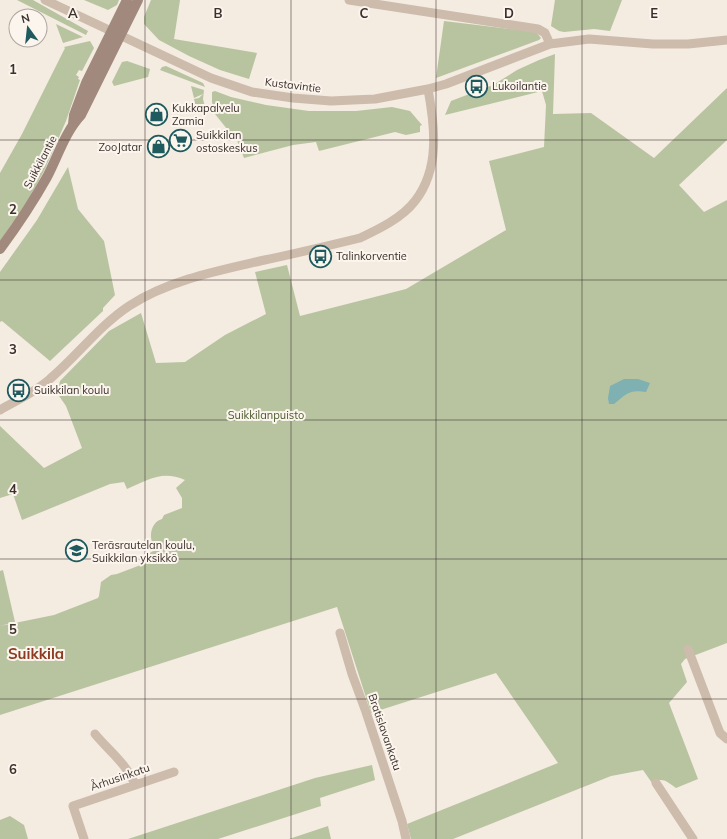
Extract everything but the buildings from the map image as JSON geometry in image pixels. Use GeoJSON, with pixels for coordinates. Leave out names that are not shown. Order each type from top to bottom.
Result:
{"type":"FeatureCollection","features":[{"type":"Feature","properties":{"kind":"main road","name":"Suikkilantie"},"geometry":{"type":"LineString","coordinates":[[116,33],[127,0]]}},
{"type":"Feature","properties":{"kind":"main road","name":"Suikkilantie"},"geometry":{"type":"LineString","coordinates":[[0,249],[35,198],[73,124],[74,115],[86,83],[138,0]]}},
{"type":"Feature","properties":{"kind":"street","name":"Kustavintie"},"geometry":{"type":"LineString","coordinates":[[45,0],[197,73],[252,92],[293,98],[331,101],[375,99],[428,89],[475,73],[550,44]]}},
{"type":"Feature","properties":{"kind":"street"},"geometry":{"type":"LineString","coordinates":[[349,0],[538,29],[545,33],[550,44],[589,39],[653,44],[688,44],[727,40]]}},
{"type":"Feature","properties":{"kind":"street"},"geometry":{"type":"LineString","coordinates":[[0,410],[27,395],[51,378],[102,327],[121,312],[143,298],[172,285],[213,272],[360,238],[393,220],[415,201],[424,186],[432,163],[434,146],[431,105],[428,89]]}},
{"type":"Feature","properties":{"kind":"street","name":"Bratislavankatu"},"geometry":{"type":"LineString","coordinates":[[340,633],[352,674],[402,821],[406,839]]}},
{"type":"Feature","properties":{"kind":"street"},"geometry":{"type":"LineString","coordinates":[[688,649],[720,732],[727,739]]}},
{"type":"Feature","properties":{"kind":"street"},"geometry":{"type":"LineString","coordinates":[[95,734],[130,772],[135,785]]}},
{"type":"Feature","properties":{"kind":"street","name":"Århusinkatu"},"geometry":{"type":"LineString","coordinates":[[84,839],[73,806],[174,772]]}},
{"type":"Feature","properties":{"kind":"street"},"geometry":{"type":"LineString","coordinates":[[656,784],[693,839]]}},
{"type":"Feature","properties":{"kind":"green space"},"geometry":{"type":"Polygon","coordinates":[[[17,0],[33,0],[47,8],[33,8],[17,0]]]}},
{"type":"Feature","properties":{"kind":"green space"},"geometry":{"type":"Polygon","coordinates":[[[84,0],[119,0],[117,5],[108,10],[84,0]]]}},
{"type":"Feature","properties":{"kind":"green space"},"geometry":{"type":"Polygon","coordinates":[[[151,0],[180,0],[174,39],[257,53],[249,79],[220,70],[159,40],[144,24],[144,17],[151,0]]]}},
{"type":"Feature","properties":{"kind":"green space"},"geometry":{"type":"Polygon","coordinates":[[[555,0],[622,0],[610,31],[594,29],[564,32],[551,26],[555,0]]]}},
{"type":"Feature","properties":{"kind":"green space"},"geometry":{"type":"Polygon","coordinates":[[[48,8],[88,31],[86,35],[48,16],[48,8]]]}},
{"type":"Feature","properties":{"kind":"green space"},"geometry":{"type":"Polygon","coordinates":[[[444,21],[536,32],[541,38],[436,78],[444,21]]]}},
{"type":"Feature","properties":{"kind":"green space"},"geometry":{"type":"Polygon","coordinates":[[[56,24],[83,37],[63,43],[56,24]]]}},
{"type":"Feature","properties":{"kind":"green space"},"geometry":{"type":"Polygon","coordinates":[[[90,41],[94,48],[82,71],[79,70],[76,75],[80,80],[66,121],[45,169],[30,197],[0,241],[0,173],[22,134],[65,48],[64,47],[90,41]]]}},
{"type":"Feature","properties":{"kind":"green space","name":"Suikkilanpuisto"},"geometry":{"type":"Polygon","coordinates":[[[555,54],[553,114],[591,113],[654,158],[727,88],[727,140],[679,185],[704,212],[727,200],[727,643],[685,659],[681,664],[687,682],[669,703],[698,779],[676,788],[670,783],[662,780],[652,783],[643,770],[611,776],[453,839],[411,839],[407,824],[558,763],[496,673],[371,713],[337,607],[0,715],[0,626],[54,615],[98,598],[101,582],[111,575],[143,563],[148,554],[157,549],[154,546],[151,537],[151,532],[155,524],[162,519],[164,515],[182,508],[182,498],[176,488],[185,480],[169,476],[155,477],[127,489],[124,482],[110,484],[22,520],[13,494],[0,498],[0,426],[44,468],[82,448],[66,406],[57,393],[60,381],[109,331],[141,313],[156,363],[185,362],[225,335],[266,314],[255,272],[287,265],[300,316],[406,289],[506,230],[489,161],[544,147],[546,105],[542,91],[445,115],[451,101],[493,85],[517,70],[555,54]]]}},
{"type":"Feature","properties":{"kind":"green space"},"geometry":{"type":"Polygon","coordinates":[[[127,61],[150,69],[148,77],[114,86],[112,82],[122,62],[127,61]]]}},
{"type":"Feature","properties":{"kind":"green space"},"geometry":{"type":"Polygon","coordinates":[[[166,66],[203,83],[205,87],[160,70],[162,67],[166,66]]]}},
{"type":"Feature","properties":{"kind":"green space"},"geometry":{"type":"Polygon","coordinates":[[[191,86],[204,90],[203,99],[206,111],[197,113],[194,99],[199,98],[203,94],[194,98],[191,86]]]}},
{"type":"Feature","properties":{"kind":"green space"},"geometry":{"type":"Polygon","coordinates":[[[215,91],[231,97],[266,105],[309,111],[356,111],[392,107],[410,111],[422,125],[420,126],[420,132],[406,135],[395,132],[319,151],[316,142],[293,145],[244,158],[237,140],[215,114],[212,102],[212,92],[215,91]]]}},
{"type":"Feature","properties":{"kind":"green space"},"geometry":{"type":"Polygon","coordinates":[[[68,167],[78,209],[104,241],[115,295],[103,308],[103,311],[50,361],[2,321],[0,322],[0,272],[37,220],[68,167]]]}},
{"type":"Feature","properties":{"kind":"green space"},"geometry":{"type":"Polygon","coordinates":[[[3,570],[15,622],[0,626],[0,571],[3,570]]]}},
{"type":"Feature","properties":{"kind":"green space"},"geometry":{"type":"Polygon","coordinates":[[[372,765],[375,780],[320,798],[321,806],[218,839],[128,839],[315,778],[372,765]]]}},
{"type":"Feature","properties":{"kind":"green space"},"geometry":{"type":"Polygon","coordinates":[[[10,816],[24,825],[28,839],[0,839],[0,820],[10,816]]]}},
{"type":"Feature","properties":{"kind":"green space"},"geometry":{"type":"Polygon","coordinates":[[[328,826],[331,839],[289,839],[328,826]]]}},
{"type":"Feature","properties":{"kind":"water"},"geometry":{"type":"Polygon","coordinates":[[[624,379],[638,379],[650,383],[646,392],[636,391],[628,393],[614,404],[609,404],[608,398],[610,386],[624,379]]]}},
{"type":"Feature","properties":{"kind":"place","name":"Lukoilantie"},"geometry":{"type":"Point","coordinates":[477,86]}},
{"type":"Feature","properties":{"kind":"place","name":"Kukkapalvelu Zamia"},"geometry":{"type":"Point","coordinates":[156,114]}},
{"type":"Feature","properties":{"kind":"place","name":"Suikkilan ostoskeskus"},"geometry":{"type":"Point","coordinates":[181,141]}},
{"type":"Feature","properties":{"kind":"place","name":"ZooJatar"},"geometry":{"type":"Point","coordinates":[158,147]}},
{"type":"Feature","properties":{"kind":"place","name":"Talinkorventie"},"geometry":{"type":"Point","coordinates":[321,256]}},
{"type":"Feature","properties":{"kind":"place","name":"Suikkilan koulu"},"geometry":{"type":"Point","coordinates":[18,390]}},
{"type":"Feature","properties":{"kind":"place","name":"Teräsrautelan koulu, Suikkilan yksikkö"},"geometry":{"type":"Point","coordinates":[76,551]}},
{"type":"Feature","properties":{"kind":"district","name":"Suikkila"},"geometry":{"type":"Point","coordinates":[36,654]}}]}
